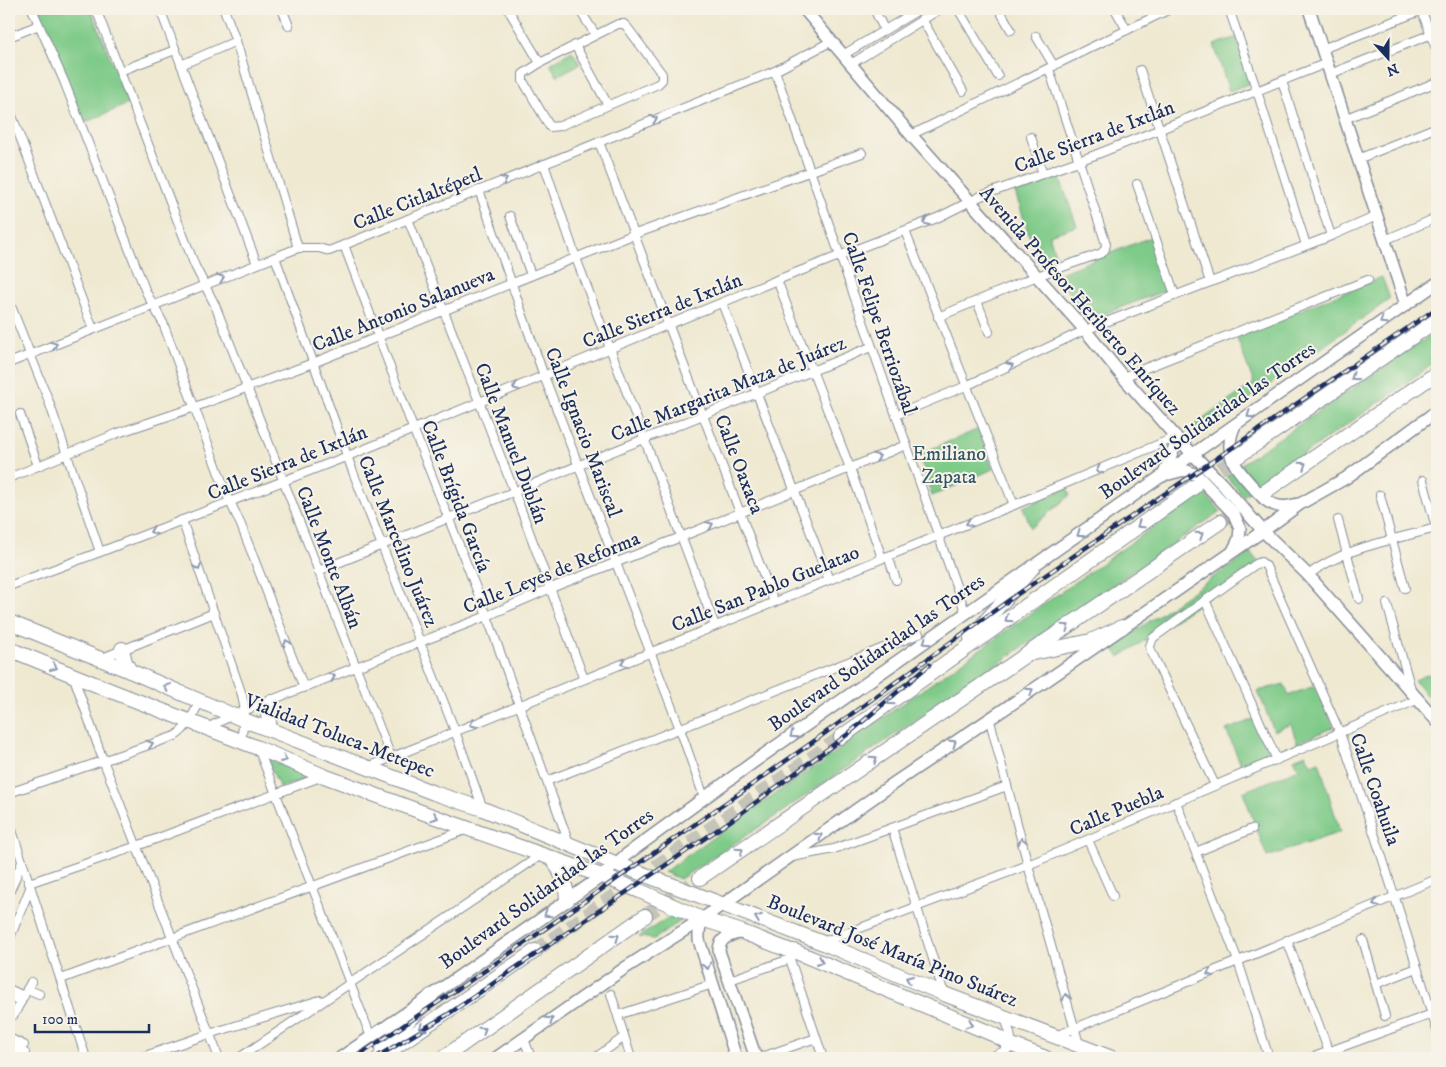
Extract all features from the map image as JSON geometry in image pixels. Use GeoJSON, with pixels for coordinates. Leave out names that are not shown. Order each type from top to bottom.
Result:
{"type":"FeatureCollection","features":[{"type":"Feature","properties":{"kind":"highway"},"geometry":{"type":"LineString","coordinates":[[1238,457],[1437,320]]}},
{"type":"Feature","properties":{"kind":"highway"},"geometry":{"type":"LineString","coordinates":[[1263,492],[1437,373]]}},
{"type":"Feature","properties":{"kind":"highway"},"geometry":{"type":"LineString","coordinates":[[841,737],[1194,487]]}},
{"type":"Feature","properties":{"kind":"highway"},"geometry":{"type":"LineString","coordinates":[[700,878],[1220,522]]}},
{"type":"Feature","properties":{"kind":"highway"},"geometry":{"type":"LineString","coordinates":[[944,664],[978,631],[1033,567]]}},
{"type":"Feature","properties":{"kind":"highway","name":"Vialidad Toluca-Metepec"},"geometry":{"type":"LineString","coordinates":[[9,622],[200,701],[241,715],[270,730],[483,809],[658,879]]}},
{"type":"Feature","properties":{"kind":"highway"},"geometry":{"type":"LineString","coordinates":[[1012,663],[1038,651],[1091,640],[1122,628]]}},
{"type":"Feature","properties":{"kind":"highway","name":"Vialidad Toluca-Metepec"},"geometry":{"type":"LineString","coordinates":[[9,649],[324,776],[640,891]]}},
{"type":"Feature","properties":{"kind":"highway"},"geometry":{"type":"LineString","coordinates":[[122,650],[130,671]]}},
{"type":"Feature","properties":{"kind":"highway"},"geometry":{"type":"LineString","coordinates":[[270,702],[268,714],[270,730]]}},
{"type":"Feature","properties":{"kind":"highway"},"geometry":{"type":"LineString","coordinates":[[547,856],[564,880],[567,900]]}},
{"type":"Feature","properties":{"kind":"highway","name":"Boulevard José María Pino Suárez"},"geometry":{"type":"LineString","coordinates":[[658,879],[823,943],[944,994],[1112,1058]]}},
{"type":"Feature","properties":{"kind":"highway","name":"Boulevard José María Pino Suárez"},"geometry":{"type":"LineString","coordinates":[[640,891],[702,919],[794,951],[958,1019],[995,1035],[1012,1045],[1046,1058]]}},
{"type":"Feature","properties":{"kind":"highway"},"geometry":{"type":"LineString","coordinates":[[443,1058],[645,916]]}},
{"type":"Feature","properties":{"kind":"highway"},"geometry":{"type":"LineString","coordinates":[[379,1058],[535,951]]}},
{"type":"Feature","properties":{"kind":"highway"},"geometry":{"type":"LineString","coordinates":[[372,1058],[431,996]]}},
{"type":"Feature","properties":{"kind":"main road","name":"Avenida Profesor Heriberto Enríquez"},"geometry":{"type":"LineString","coordinates":[[804,9],[1177,438],[1222,484],[1263,532],[1308,575],[1437,720]]}},
{"type":"Feature","properties":{"kind":"main road"},"geometry":{"type":"LineString","coordinates":[[1312,10],[1328,69],[1406,305]]}},
{"type":"Feature","properties":{"kind":"main road","name":"Boulevard Solidaridad las Torres"},"geometry":{"type":"LineString","coordinates":[[340,1058],[602,876],[704,798],[1437,283]]}},
{"type":"Feature","properties":{"kind":"main road"},"geometry":{"type":"LineString","coordinates":[[496,1058],[625,968],[723,905],[990,717],[1263,532],[1300,504],[1346,478],[1437,411]]}},
{"type":"Feature","properties":{"kind":"main road"},"geometry":{"type":"LineString","coordinates":[[1235,425],[1230,437],[1229,449],[1238,470],[1268,503],[1283,507],[1300,504]]}},
{"type":"Feature","properties":{"kind":"main road"},"geometry":{"type":"LineString","coordinates":[[1163,476],[1177,438]]}},
{"type":"Feature","properties":{"kind":"main road"},"geometry":{"type":"LineString","coordinates":[[1163,476],[1180,471],[1194,472],[1234,514],[1240,528],[1233,551]]}},
{"type":"Feature","properties":{"kind":"main road"},"geometry":{"type":"LineString","coordinates":[[702,919],[699,940],[736,1058]]}},
{"type":"Feature","properties":{"kind":"main road"},"geometry":{"type":"LineString","coordinates":[[742,932],[726,936],[719,948],[758,1058]]}},
{"type":"Feature","properties":{"kind":"street"},"geometry":{"type":"LineString","coordinates":[[32,9],[64,81],[146,292],[163,323],[230,502],[241,525],[304,688]]}},
{"type":"Feature","properties":{"kind":"street","name":"Calle Monte Albán"},"geometry":{"type":"LineString","coordinates":[[96,9],[195,266],[215,305],[391,757]]}},
{"type":"Feature","properties":{"kind":"street"},"geometry":{"type":"LineString","coordinates":[[160,9],[257,264]]}},
{"type":"Feature","properties":{"kind":"street"},"geometry":{"type":"LineString","coordinates":[[224,9],[236,41],[298,248]]}},
{"type":"Feature","properties":{"kind":"street"},"geometry":{"type":"LineString","coordinates":[[282,9],[289,26]]}},
{"type":"Feature","properties":{"kind":"street"},"geometry":{"type":"LineString","coordinates":[[579,9],[595,34]]}},
{"type":"Feature","properties":{"kind":"street"},"geometry":{"type":"LineString","coordinates":[[874,9],[884,29]]}},
{"type":"Feature","properties":{"kind":"street"},"geometry":{"type":"LineString","coordinates":[[847,59],[884,29],[919,9]]}},
{"type":"Feature","properties":{"kind":"street"},"geometry":{"type":"LineString","coordinates":[[847,59],[940,9]]}},
{"type":"Feature","properties":{"kind":"street"},"geometry":{"type":"LineString","coordinates":[[958,9],[998,76]]}},
{"type":"Feature","properties":{"kind":"street"},"geometry":{"type":"LineString","coordinates":[[999,9],[1011,30]]}},
{"type":"Feature","properties":{"kind":"street"},"geometry":{"type":"LineString","coordinates":[[1115,9],[1127,30]]}},
{"type":"Feature","properties":{"kind":"street"},"geometry":{"type":"LineString","coordinates":[[912,135],[1170,9]]}},
{"type":"Feature","properties":{"kind":"street"},"geometry":{"type":"LineString","coordinates":[[1229,9],[1257,90],[1306,246]]}},
{"type":"Feature","properties":{"kind":"street"},"geometry":{"type":"LineString","coordinates":[[1322,48],[1423,9],[1434,33],[1437,52]]}},
{"type":"Feature","properties":{"kind":"street"},"geometry":{"type":"LineString","coordinates":[[511,10],[540,63]]}},
{"type":"Feature","properties":{"kind":"street"},"geometry":{"type":"LineString","coordinates":[[922,19],[963,91]]}},
{"type":"Feature","properties":{"kind":"street"},"geometry":{"type":"LineString","coordinates":[[618,24],[624,24],[664,77],[658,84],[552,128],[546,122],[522,78],[526,72],[540,63],[595,34],[618,24]]}},
{"type":"Feature","properties":{"kind":"street"},"geometry":{"type":"LineString","coordinates":[[9,37],[39,25]]}},
{"type":"Feature","properties":{"kind":"street","name":"Calle Sierra de Ixtlán"},"geometry":{"type":"LineString","coordinates":[[9,586],[348,456],[777,280],[937,218],[970,202],[1257,90],[1282,81],[1328,69],[1434,33]]}},
{"type":"Feature","properties":{"kind":"street"},"geometry":{"type":"LineString","coordinates":[[938,318],[1037,276],[1102,253],[1106,247],[1078,161],[1052,67],[1036,36]]}},
{"type":"Feature","properties":{"kind":"street"},"geometry":{"type":"LineString","coordinates":[[181,65],[236,41]]}},
{"type":"Feature","properties":{"kind":"street","name":"Calle Citlaltépetl"},"geometry":{"type":"LineString","coordinates":[[9,363],[298,248],[329,250],[344,245],[775,71],[832,41]]}},
{"type":"Feature","properties":{"kind":"street"},"geometry":{"type":"LineString","coordinates":[[575,45],[608,105]]}},
{"type":"Feature","properties":{"kind":"street"},"geometry":{"type":"LineString","coordinates":[[120,70],[176,50]]}},
{"type":"Feature","properties":{"kind":"street"},"geometry":{"type":"LineString","coordinates":[[1140,70],[1210,282]]}},
{"type":"Feature","properties":{"kind":"street","name":"Calle Felipe Berriozábal"},"geometry":{"type":"LineString","coordinates":[[775,71],[966,614]]}},
{"type":"Feature","properties":{"kind":"street"},"geometry":{"type":"LineString","coordinates":[[1282,81],[1331,236]]}},
{"type":"Feature","properties":{"kind":"street"},"geometry":{"type":"LineString","coordinates":[[1344,119],[1437,82]]}},
{"type":"Feature","properties":{"kind":"street"},"geometry":{"type":"LineString","coordinates":[[9,108],[93,330]]}},
{"type":"Feature","properties":{"kind":"street"},"geometry":{"type":"LineString","coordinates":[[1358,159],[1437,127]]}},
{"type":"Feature","properties":{"kind":"street"},"geometry":{"type":"LineString","coordinates":[[1031,137],[1043,174]]}},
{"type":"Feature","properties":{"kind":"street","name":"Calle Oaxaca"},"geometry":{"type":"LineString","coordinates":[[599,142],[774,602]]}},
{"type":"Feature","properties":{"kind":"street","name":"Calle Antonio Salanueva"},"geometry":{"type":"LineString","coordinates":[[9,478],[118,433],[195,407],[313,363],[635,234],[862,153]]}},
{"type":"Feature","properties":{"kind":"street"},"geometry":{"type":"LineString","coordinates":[[544,164],[610,350],[715,626]]}},
{"type":"Feature","properties":{"kind":"street"},"geometry":{"type":"LineString","coordinates":[[1137,184],[1175,295]]}},
{"type":"Feature","properties":{"kind":"street","name":"Calle Ignacio Mariscal"},"geometry":{"type":"LineString","coordinates":[[479,190],[544,376],[617,562],[704,798]]}},
{"type":"Feature","properties":{"kind":"street"},"geometry":{"type":"LineString","coordinates":[[510,216],[532,275]]}},
{"type":"Feature","properties":{"kind":"street"},"geometry":{"type":"LineString","coordinates":[[896,416],[966,386],[1085,330],[1306,246],[1377,216]]}},
{"type":"Feature","properties":{"kind":"street"},"geometry":{"type":"LineString","coordinates":[[1384,240],[1436,218]]}},
{"type":"Feature","properties":{"kind":"street","name":"Calle Manuel Dublán"},"geometry":{"type":"LineString","coordinates":[[408,219],[514,491],[584,679]]}},
{"type":"Feature","properties":{"kind":"street"},"geometry":{"type":"LineString","coordinates":[[904,230],[1014,505]]}},
{"type":"Feature","properties":{"kind":"street","name":"Calle Brígida García"},"geometry":{"type":"LineString","coordinates":[[344,245],[487,616],[569,844]]}},
{"type":"Feature","properties":{"kind":"street","name":"Calle Marcelino Juárez"},"geometry":{"type":"LineString","coordinates":[[275,257],[348,456],[456,731],[483,809]]}},
{"type":"Feature","properties":{"kind":"street"},"geometry":{"type":"LineString","coordinates":[[777,280],[885,557],[896,580]]}},
{"type":"Feature","properties":{"kind":"street"},"geometry":{"type":"LineString","coordinates":[[1123,377],[1368,280]]}},
{"type":"Feature","properties":{"kind":"street"},"geometry":{"type":"LineString","coordinates":[[9,301],[39,375],[100,552]]}},
{"type":"Feature","properties":{"kind":"street"},"geometry":{"type":"LineString","coordinates":[[977,301],[989,332]]}},
{"type":"Feature","properties":{"kind":"street"},"geometry":{"type":"LineString","coordinates":[[722,303],[829,580]]}},
{"type":"Feature","properties":{"kind":"street","name":"Calle Margarita Maza de Juárez"},"geometry":{"type":"LineString","coordinates":[[318,571],[871,347]]}},
{"type":"Feature","properties":{"kind":"street"},"geometry":{"type":"LineString","coordinates":[[20,414],[38,466]]}},
{"type":"Feature","properties":{"kind":"street","name":"Calle San Pablo Guelatao"},"geometry":{"type":"LineString","coordinates":[[366,767],[1177,438]]}},
{"type":"Feature","properties":{"kind":"street","name":"Calle Leyes de Reforma"},"geometry":{"type":"LineString","coordinates":[[207,728],[906,445]]}},
{"type":"Feature","properties":{"kind":"street"},"geometry":{"type":"LineString","coordinates":[[1308,575],[1320,566],[1347,553],[1437,530],[1423,480]]}},
{"type":"Feature","properties":{"kind":"street"},"geometry":{"type":"LineString","coordinates":[[1380,496],[1405,588]]}},
{"type":"Feature","properties":{"kind":"street"},"geometry":{"type":"LineString","coordinates":[[182,520],[239,685],[241,741]]}},
{"type":"Feature","properties":{"kind":"street"},"geometry":{"type":"LineString","coordinates":[[1338,520],[1359,599]]}},
{"type":"Feature","properties":{"kind":"street","name":"Calle Coahuila"},"geometry":{"type":"LineString","coordinates":[[1205,600],[1256,564],[1261,562],[1266,566],[1340,733],[1437,1030]]}},
{"type":"Feature","properties":{"kind":"street"},"geometry":{"type":"LineString","coordinates":[[1215,785],[1150,646],[1153,638],[1205,600],[1277,760]]}},
{"type":"Feature","properties":{"kind":"street"},"geometry":{"type":"LineString","coordinates":[[1387,604],[1416,696]]}},
{"type":"Feature","properties":{"kind":"street"},"geometry":{"type":"LineString","coordinates":[[100,659],[214,613]]}},
{"type":"Feature","properties":{"kind":"street"},"geometry":{"type":"LineString","coordinates":[[547,781],[919,634]]}},
{"type":"Feature","properties":{"kind":"street"},"geometry":{"type":"LineString","coordinates":[[73,674],[103,760],[174,938],[219,1058]]}},
{"type":"Feature","properties":{"kind":"street","name":"Calle Puebla"},"geometry":{"type":"LineString","coordinates":[[823,943],[1028,865],[1340,733],[1416,696]]}},
{"type":"Feature","properties":{"kind":"street"},"geometry":{"type":"LineString","coordinates":[[9,793],[175,736],[190,721],[200,701]]}},
{"type":"Feature","properties":{"kind":"street"},"geometry":{"type":"LineString","coordinates":[[990,717],[1028,865],[1079,1044]]}},
{"type":"Feature","properties":{"kind":"street"},"geometry":{"type":"LineString","coordinates":[[258,748],[278,794],[371,1037]]}},
{"type":"Feature","properties":{"kind":"street"},"geometry":{"type":"LineString","coordinates":[[9,940],[30,885],[324,776]]}},
{"type":"Feature","properties":{"kind":"street"},"geometry":{"type":"LineString","coordinates":[[790,857],[834,849],[1007,786]]}},
{"type":"Feature","properties":{"kind":"street"},"geometry":{"type":"LineString","coordinates":[[1176,802],[1238,961],[1269,1058]]}},
{"type":"Feature","properties":{"kind":"street"},"geometry":{"type":"LineString","coordinates":[[9,821],[86,1058]]}},
{"type":"Feature","properties":{"kind":"street"},"geometry":{"type":"LineString","coordinates":[[892,828],[944,994]]}},
{"type":"Feature","properties":{"kind":"street"},"geometry":{"type":"LineString","coordinates":[[61,979],[470,829]]}},
{"type":"Feature","properties":{"kind":"street"},"geometry":{"type":"LineString","coordinates":[[1196,852],[1252,830]]}},
{"type":"Feature","properties":{"kind":"street"},"geometry":{"type":"LineString","coordinates":[[1088,840],[1113,896]]}},
{"type":"Feature","properties":{"kind":"street"},"geometry":{"type":"LineString","coordinates":[[239,1058],[328,997],[351,984],[547,856]]}},
{"type":"Feature","properties":{"kind":"street"},"geometry":{"type":"LineString","coordinates":[[9,893],[22,862]]}},
{"type":"Feature","properties":{"kind":"street"},"geometry":{"type":"LineString","coordinates":[[1056,1036],[1437,879]]}},
{"type":"Feature","properties":{"kind":"street"},"geometry":{"type":"LineString","coordinates":[[1287,940],[1329,1052]]}},
{"type":"Feature","properties":{"kind":"street"},"geometry":{"type":"LineString","coordinates":[[1363,940],[1385,1016]]}},
{"type":"Feature","properties":{"kind":"street"},"geometry":{"type":"LineString","coordinates":[[730,980],[790,960],[823,1058]]}},
{"type":"Feature","properties":{"kind":"street"},"geometry":{"type":"LineString","coordinates":[[1376,984],[1417,968]]}},
{"type":"Feature","properties":{"kind":"street"},"geometry":{"type":"LineString","coordinates":[[618,1015],[712,984]]}},
{"type":"Feature","properties":{"kind":"street"},"geometry":{"type":"LineString","coordinates":[[9,989],[23,1001]]}},
{"type":"Feature","properties":{"kind":"street"},"geometry":{"type":"LineString","coordinates":[[9,997],[23,1001],[39,994]]}},
{"type":"Feature","properties":{"kind":"street"},"geometry":{"type":"LineString","coordinates":[[611,994],[631,1058]]}},
{"type":"Feature","properties":{"kind":"street"},"geometry":{"type":"LineString","coordinates":[[139,1058],[328,997]]}},
{"type":"Feature","properties":{"kind":"street"},"geometry":{"type":"LineString","coordinates":[[1311,1058],[1432,1014]]}},
{"type":"Feature","properties":{"kind":"street"},"geometry":{"type":"LineString","coordinates":[[988,1058],[1007,1050],[1012,1045],[1004,1016]]}},
{"type":"Feature","properties":{"kind":"street"},"geometry":{"type":"LineString","coordinates":[[595,1058],[624,1037]]}},
{"type":"Feature","properties":{"kind":"street"},"geometry":{"type":"LineString","coordinates":[[9,1038],[24,1045]]}},
{"type":"Feature","properties":{"kind":"street"},"geometry":{"type":"LineString","coordinates":[[524,1038],[531,1058]]}},
{"type":"Feature","properties":{"kind":"street"},"geometry":{"type":"LineString","coordinates":[[758,1058],[816,1038]]}},
{"type":"Feature","properties":{"kind":"street"},"geometry":{"type":"LineString","coordinates":[[9,1046],[25,1054]]}},
{"type":"Feature","properties":{"kind":"green space"},"geometry":{"type":"Polygon","coordinates":[[[38,9],[91,9],[128,104],[84,123],[38,9]]]}},
{"type":"Feature","properties":{"kind":"green space"},"geometry":{"type":"Polygon","coordinates":[[[1237,37],[1251,83],[1229,91],[1214,45],[1237,37]]]}},
{"type":"Feature","properties":{"kind":"green space"},"geometry":{"type":"Polygon","coordinates":[[[572,51],[580,64],[557,76],[550,64],[572,51]]]}},
{"type":"Feature","properties":{"kind":"green space"},"geometry":{"type":"Polygon","coordinates":[[[1058,173],[1077,226],[1049,235],[1058,262],[1046,268],[1037,259],[1014,189],[1058,173]]]}},
{"type":"Feature","properties":{"kind":"green space"},"geometry":{"type":"Polygon","coordinates":[[[1151,237],[1169,289],[1093,318],[1053,276],[1151,237]]]}},
{"type":"Feature","properties":{"kind":"green space"},"geometry":{"type":"Polygon","coordinates":[[[1382,277],[1390,299],[1200,434],[1192,427],[1254,383],[1236,336],[1382,277]]]}},
{"type":"Feature","properties":{"kind":"green space"},"geometry":{"type":"Polygon","coordinates":[[[1437,331],[1437,360],[1397,390],[1243,496],[1226,476],[1241,464],[1437,331]]]}},
{"type":"Feature","properties":{"kind":"green space","name":"Emiliano Zapata"},"geometry":{"type":"Polygon","coordinates":[[[979,429],[993,469],[932,496],[919,454],[979,429]]]}},
{"type":"Feature","properties":{"kind":"green space"},"geometry":{"type":"Polygon","coordinates":[[[1067,488],[1070,495],[1031,528],[1023,507],[1067,488]]]}},
{"type":"Feature","properties":{"kind":"green space"},"geometry":{"type":"Polygon","coordinates":[[[1203,492],[1221,511],[767,822],[680,879],[664,872],[1203,492]]]}},
{"type":"Feature","properties":{"kind":"green space"},"geometry":{"type":"Polygon","coordinates":[[[1250,552],[1259,563],[1120,657],[1112,647],[1250,552]]]}},
{"type":"Feature","properties":{"kind":"green space"},"geometry":{"type":"Polygon","coordinates":[[[1437,671],[1437,692],[1427,696],[1414,680],[1437,671]]]}},
{"type":"Feature","properties":{"kind":"green space"},"geometry":{"type":"Polygon","coordinates":[[[1284,684],[1289,695],[1315,686],[1334,727],[1297,743],[1291,724],[1274,731],[1258,691],[1284,684]]]}},
{"type":"Feature","properties":{"kind":"green space"},"geometry":{"type":"Polygon","coordinates":[[[1254,719],[1272,755],[1242,767],[1226,730],[1254,719]]]}},
{"type":"Feature","properties":{"kind":"green space"},"geometry":{"type":"Polygon","coordinates":[[[1306,754],[1311,764],[1319,761],[1340,832],[1267,857],[1243,792],[1299,769],[1294,759],[1306,754]]]}},
{"type":"Feature","properties":{"kind":"green space"},"geometry":{"type":"Polygon","coordinates":[[[266,758],[311,777],[280,788],[266,758]]]}},
{"type":"Feature","properties":{"kind":"green space"},"geometry":{"type":"Polygon","coordinates":[[[676,912],[684,919],[654,939],[639,937],[676,912]]]}},
{"type":"Feature","properties":{"kind":"tunnel"},"geometry":{"type":"LineString","coordinates":[[1203,481],[1237,457]]}},
{"type":"Feature","properties":{"kind":"tunnel"},"geometry":{"type":"LineString","coordinates":[[1220,522],[1263,493]]}},
{"type":"Feature","properties":{"kind":"tunnel"},"geometry":{"type":"LineString","coordinates":[[535,951],[841,737]]}},
{"type":"Feature","properties":{"kind":"tunnel"},"geometry":{"type":"LineString","coordinates":[[645,916],[700,878]]}},
{"type":"Feature","properties":{"kind":"railway"},"geometry":{"type":"LineString","coordinates":[[355,1058],[483,972],[810,744],[1012,598],[1437,308]]}},
{"type":"Feature","properties":{"kind":"railway"},"geometry":{"type":"LineString","coordinates":[[375,1058],[447,1015],[736,817],[848,734],[929,665]]}}]}
